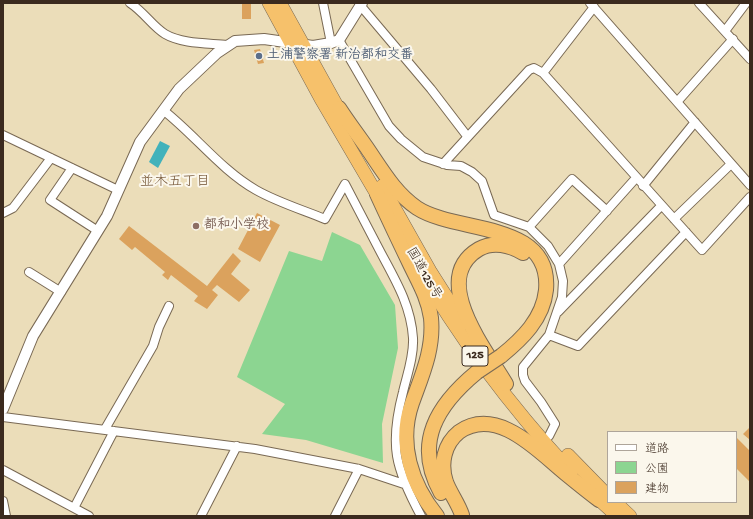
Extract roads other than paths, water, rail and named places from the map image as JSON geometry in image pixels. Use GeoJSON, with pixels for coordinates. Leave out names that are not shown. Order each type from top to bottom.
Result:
{"type":"FeatureCollection","features":[{"type":"Feature","properties":{"kind":"highway","name":"国道125号"},"geometry":{"type":"LineString","coordinates":[[269,3],[290,43],[440,304],[476,358],[544,443],[603,498]]}},
{"type":"Feature","properties":{"kind":"highway","name":"国道125号"},"geometry":{"type":"LineString","coordinates":[[280,3],[430,271],[467,331],[506,384],[617,516]]}},
{"type":"Feature","properties":{"kind":"highway"},"geometry":{"type":"LineString","coordinates":[[338,108],[391,183],[409,202],[426,213],[446,221],[493,231],[515,238],[529,247],[539,259],[546,282],[542,306],[528,331],[520,341],[498,353],[475,370],[458,379],[441,398],[429,417],[422,450],[424,467],[443,516]]}},
{"type":"Feature","properties":{"kind":"highway"},"geometry":{"type":"LineString","coordinates":[[376,194],[422,286],[431,318],[430,349],[409,413],[405,443],[408,462],[414,478],[425,499],[437,516]]}},
{"type":"Feature","properties":{"kind":"highway"},"geometry":{"type":"LineString","coordinates":[[498,353],[527,320],[537,297],[538,289],[538,280],[528,259],[516,249],[499,245],[487,246],[479,249],[468,259],[460,274],[458,290],[464,311],[506,384]]}},
{"type":"Feature","properties":{"kind":"highway"},"geometry":{"type":"LineString","coordinates":[[462,515],[453,507],[438,486],[431,468],[430,444],[432,429],[444,404],[475,370]]}},
{"type":"Feature","properties":{"kind":"highway"},"geometry":{"type":"LineString","coordinates":[[462,515],[458,504],[446,483],[443,458],[449,444],[458,433],[472,426],[480,425],[497,427],[528,441],[564,473],[603,498]]}},
{"type":"Feature","properties":{"kind":"highway"},"geometry":{"type":"LineString","coordinates":[[616,503],[630,516]]}},
{"type":"Feature","properties":{"kind":"street"},"geometry":{"type":"LineString","coordinates":[[130,3],[142,11],[165,34],[179,40],[227,45]]}},
{"type":"Feature","properties":{"kind":"street"},"geometry":{"type":"LineString","coordinates":[[323,3],[335,41],[389,126],[401,140],[423,157],[443,164],[461,166],[472,172],[482,181],[494,215],[530,227],[548,246],[558,264],[563,281],[562,297],[549,335],[523,367],[524,381],[541,402],[555,424],[549,436]]}},
{"type":"Feature","properties":{"kind":"street"},"geometry":{"type":"LineString","coordinates":[[699,3],[750,59]]}},
{"type":"Feature","properties":{"kind":"street"},"geometry":{"type":"LineString","coordinates":[[725,31],[746,3]]}},
{"type":"Feature","properties":{"kind":"street"},"geometry":{"type":"LineString","coordinates":[[404,484],[360,469],[237,446],[114,431],[3,408],[33,336],[98,231],[140,142],[179,89],[227,45],[235,41],[251,39],[303,45],[335,41],[361,4],[431,89],[467,136]]}},
{"type":"Feature","properties":{"kind":"street"},"geometry":{"type":"LineString","coordinates":[[543,73],[592,5],[750,185]]}},
{"type":"Feature","properties":{"kind":"street"},"geometry":{"type":"LineString","coordinates":[[677,102],[733,39]]}},
{"type":"Feature","properties":{"kind":"street"},"geometry":{"type":"LineString","coordinates":[[443,164],[529,70],[534,68],[543,73],[702,250],[750,197]]}},
{"type":"Feature","properties":{"kind":"street"},"geometry":{"type":"LineString","coordinates":[[163,110],[234,174],[257,190],[325,219],[345,184],[400,287],[408,312],[413,339],[412,352],[396,416],[394,433],[396,454],[404,484],[421,516]]}},
{"type":"Feature","properties":{"kind":"street"},"geometry":{"type":"LineString","coordinates":[[643,186],[694,122]]}},
{"type":"Feature","properties":{"kind":"street"},"geometry":{"type":"LineString","coordinates":[[3,136],[118,190]]}},
{"type":"Feature","properties":{"kind":"street"},"geometry":{"type":"LineString","coordinates":[[3,213],[13,208],[51,158]]}},
{"type":"Feature","properties":{"kind":"street"},"geometry":{"type":"LineString","coordinates":[[674,220],[731,164]]}},
{"type":"Feature","properties":{"kind":"street"},"geometry":{"type":"LineString","coordinates":[[72,168],[50,200],[98,231]]}},
{"type":"Feature","properties":{"kind":"street"},"geometry":{"type":"LineString","coordinates":[[530,227],[572,178],[607,211]]}},
{"type":"Feature","properties":{"kind":"street"},"geometry":{"type":"LineString","coordinates":[[558,264],[636,178]]}},
{"type":"Feature","properties":{"kind":"street"},"geometry":{"type":"LineString","coordinates":[[556,314],[661,206]]}},
{"type":"Feature","properties":{"kind":"street"},"geometry":{"type":"LineString","coordinates":[[549,335],[578,346],[686,232]]}},
{"type":"Feature","properties":{"kind":"street"},"geometry":{"type":"LineString","coordinates":[[29,272],[61,292]]}},
{"type":"Feature","properties":{"kind":"street"},"geometry":{"type":"LineString","coordinates":[[105,429],[153,346],[159,327],[169,306]]}},
{"type":"Feature","properties":{"kind":"street"},"geometry":{"type":"LineString","coordinates":[[74,508],[114,431]]}},
{"type":"Feature","properties":{"kind":"street"},"geometry":{"type":"LineString","coordinates":[[202,516],[237,446]]}},
{"type":"Feature","properties":{"kind":"street"},"geometry":{"type":"LineString","coordinates":[[335,516],[360,469]]}},
{"type":"Feature","properties":{"kind":"street"},"geometry":{"type":"LineString","coordinates":[[3,470],[89,516]]}},
{"type":"Feature","properties":{"kind":"street"},"geometry":{"type":"LineString","coordinates":[[3,501],[6,516]]}},
{"type":"Feature","properties":{"kind":"water"},"geometry":{"type":"Polygon","coordinates":[[[160,141],[170,146],[158,168],[149,162],[160,141]]]}},
{"type":"Feature","properties":{"kind":"place","name":"土浦警察署 新治都和交番"},"geometry":{"type":"Point","coordinates":[259,56]}},
{"type":"Feature","properties":{"kind":"place","name":"都和小学校"},"geometry":{"type":"Point","coordinates":[196,226]}},
{"type":"Feature","properties":{"kind":"district","name":"並木五丁目"},"geometry":{"type":"Point","coordinates":[175,183]}}]}
